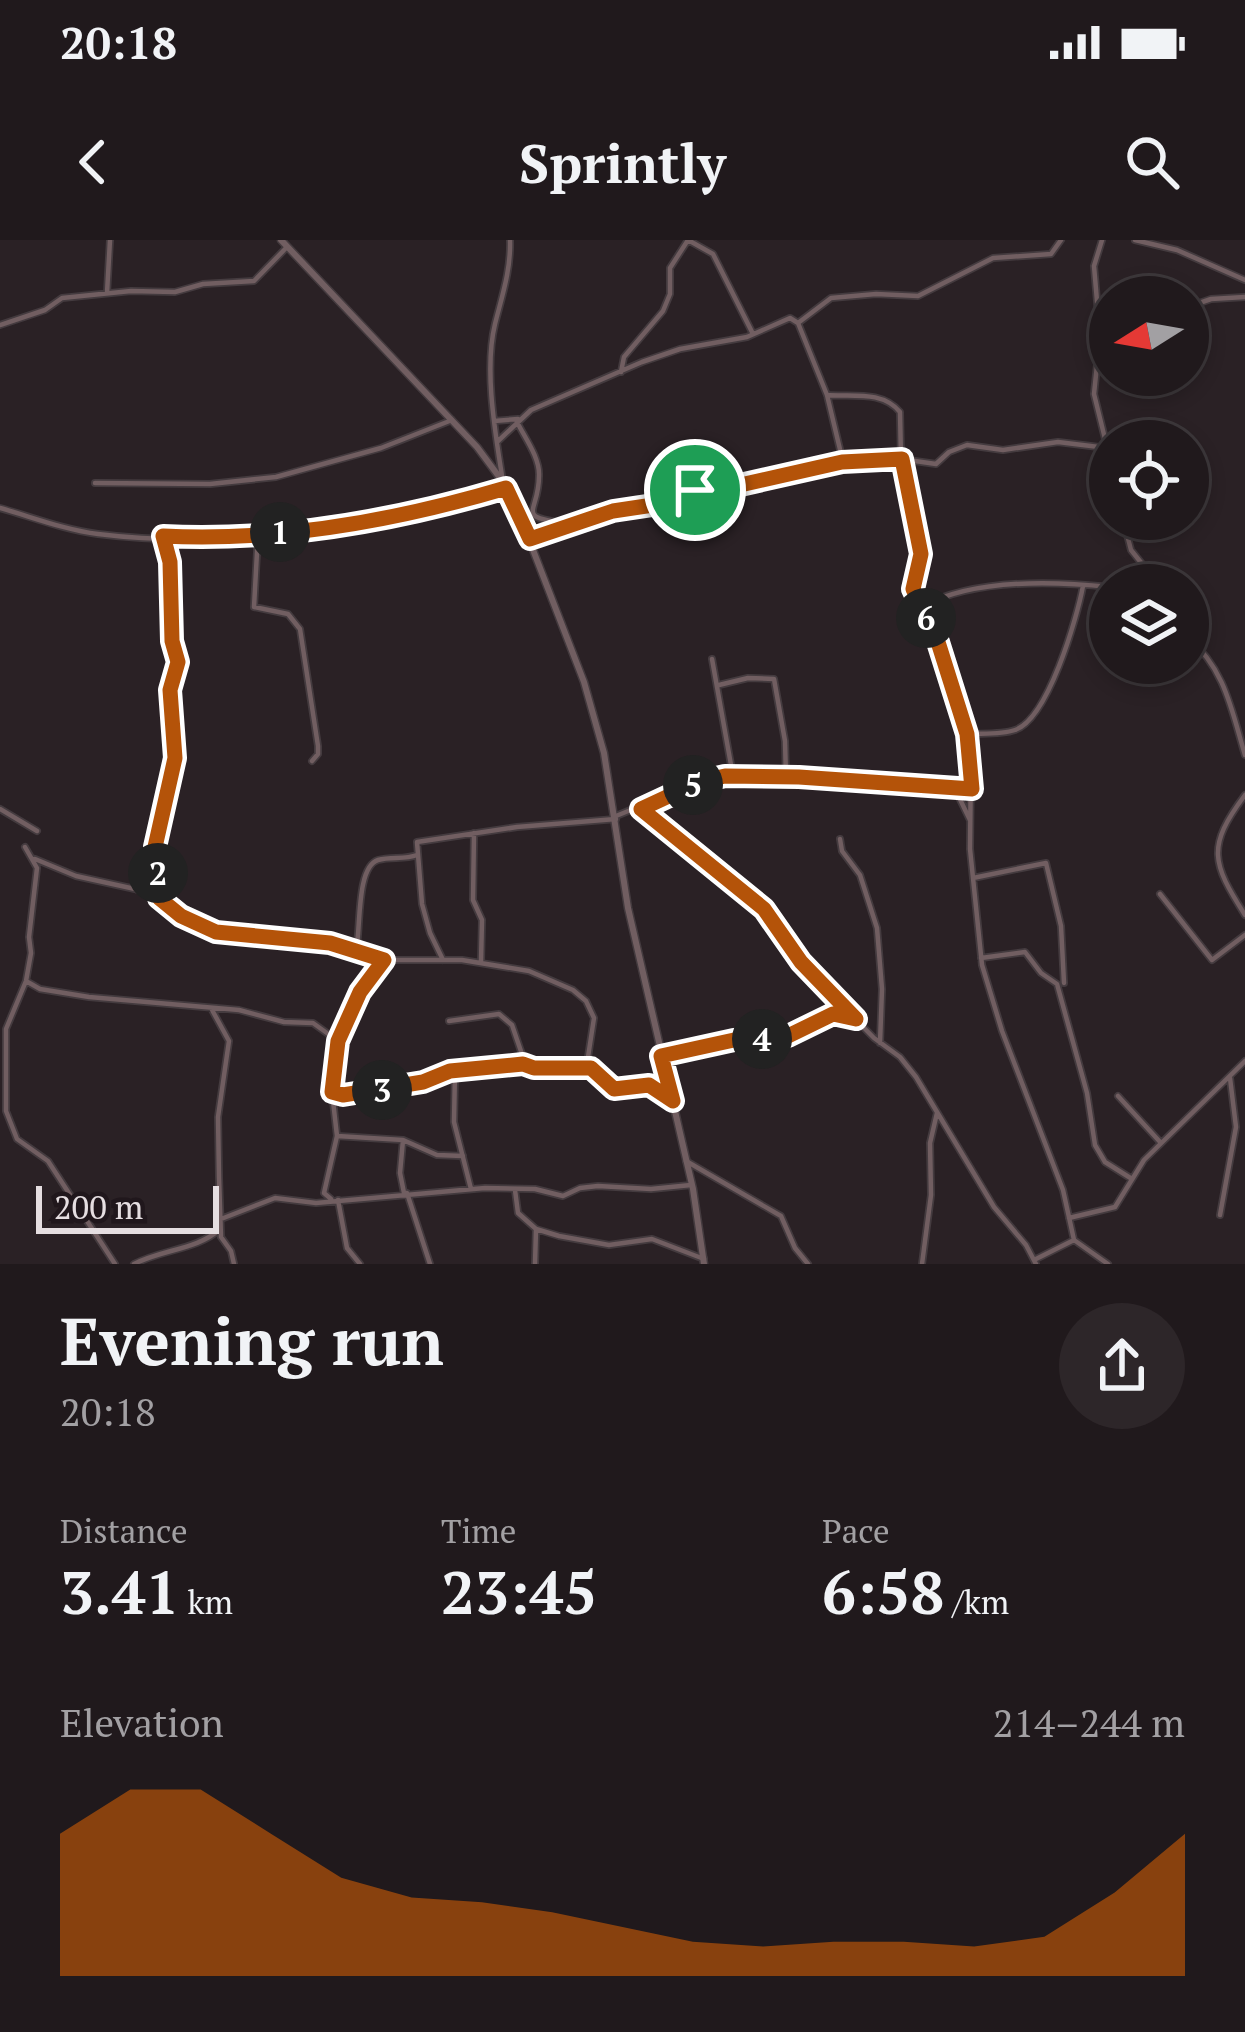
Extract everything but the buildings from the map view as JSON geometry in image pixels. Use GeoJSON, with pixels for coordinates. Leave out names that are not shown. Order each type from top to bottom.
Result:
{"type":"FeatureCollection","features":[{"type":"Feature","properties":{"kind":"street"},"geometry":{"type":"LineString","coordinates":[[107,293],[110,240]]}},
{"type":"Feature","properties":{"kind":"street"},"geometry":{"type":"LineString","coordinates":[[504,485],[494,421],[494,326],[508,272],[510,240]]}},
{"type":"Feature","properties":{"kind":"street"},"geometry":{"type":"LineString","coordinates":[[621,372],[624,357],[663,311],[670,294],[670,268],[688,240],[713,254],[753,334]]}},
{"type":"Feature","properties":{"kind":"street"},"geometry":{"type":"LineString","coordinates":[[798,322],[832,298],[918,296],[993,258],[1051,254],[1061,240]]}},
{"type":"Feature","properties":{"kind":"street"},"geometry":{"type":"LineString","coordinates":[[1095,276],[1102,240]]}},
{"type":"Feature","properties":{"kind":"street"},"geometry":{"type":"LineString","coordinates":[[1135,240],[1177,250],[1245,280]]}},
{"type":"Feature","properties":{"kind":"street"},"geometry":{"type":"LineString","coordinates":[[0,325],[45,310],[57,299],[175,292],[203,284],[254,281],[284,243],[452,420],[504,485],[530,539],[584,682],[616,818],[627,905],[692,1186],[704,1262]]}},
{"type":"Feature","properties":{"kind":"street"},"geometry":{"type":"LineString","coordinates":[[1209,300],[1245,296]]}},
{"type":"Feature","properties":{"kind":"street"},"geometry":{"type":"LineString","coordinates":[[494,421],[517,420],[680,349],[753,334],[790,318],[798,322],[827,395],[842,462]]}},
{"type":"Feature","properties":{"kind":"street"},"geometry":{"type":"LineString","coordinates":[[827,395],[866,395],[897,406],[921,554],[913,589],[941,649],[967,734],[981,958],[995,1012],[1063,1190],[1074,1240],[1108,1264]]}},
{"type":"Feature","properties":{"kind":"street"},"geometry":{"type":"LineString","coordinates":[[94,483],[210,484],[276,478],[381,448],[452,420]]}},
{"type":"Feature","properties":{"kind":"street"},"geometry":{"type":"LineString","coordinates":[[497,442],[517,420]]}},
{"type":"Feature","properties":{"kind":"street"},"geometry":{"type":"LineString","coordinates":[[517,420],[538,466],[539,483],[531,504],[535,515],[548,524],[570,524]]}},
{"type":"Feature","properties":{"kind":"street"},"geometry":{"type":"LineString","coordinates":[[530,539],[684,492],[718,490],[842,462],[902,459],[940,463],[949,452],[967,445],[1003,450],[1058,442],[1089,446]]}},
{"type":"Feature","properties":{"kind":"street"},"geometry":{"type":"LineString","coordinates":[[0,508],[93,534],[258,534],[401,517],[504,485]]}},
{"type":"Feature","properties":{"kind":"street"},"geometry":{"type":"LineString","coordinates":[[258,534],[254,608],[288,614],[300,629],[318,746],[312,761]]}},
{"type":"Feature","properties":{"kind":"street"},"geometry":{"type":"LineString","coordinates":[[159,898],[155,847],[175,758],[170,690],[178,662],[172,641],[170,562],[163,536]]}},
{"type":"Feature","properties":{"kind":"street"},"geometry":{"type":"LineString","coordinates":[[921,607],[943,596],[997,584],[1089,586]]}},
{"type":"Feature","properties":{"kind":"street"},"geometry":{"type":"LineString","coordinates":[[967,734],[1014,731],[1030,718],[1067,652],[1083,586]]}},
{"type":"Feature","properties":{"kind":"street"},"geometry":{"type":"LineString","coordinates":[[712,659],[733,776]]}},
{"type":"Feature","properties":{"kind":"street"},"geometry":{"type":"LineString","coordinates":[[1209,659],[1222,680],[1245,755]]}},
{"type":"Feature","properties":{"kind":"street"},"geometry":{"type":"LineString","coordinates":[[718,685],[774,679],[786,777]]}},
{"type":"Feature","properties":{"kind":"street"},"geometry":{"type":"LineString","coordinates":[[443,960],[428,929],[418,841],[616,818],[699,782],[733,776],[972,789]]}},
{"type":"Feature","properties":{"kind":"street"},"geometry":{"type":"LineString","coordinates":[[955,789],[970,820]]}},
{"type":"Feature","properties":{"kind":"street"},"geometry":{"type":"LineString","coordinates":[[1245,795],[1225,822],[1216,860],[1222,880],[1245,915]]}},
{"type":"Feature","properties":{"kind":"street"},"geometry":{"type":"LineString","coordinates":[[0,809],[37,831]]}},
{"type":"Feature","properties":{"kind":"street"},"geometry":{"type":"LineString","coordinates":[[641,809],[764,909],[801,962],[908,1066],[994,1207],[1035,1262],[1074,1240]]}},
{"type":"Feature","properties":{"kind":"street"},"geometry":{"type":"LineString","coordinates":[[474,833],[473,900],[482,920],[481,962]]}},
{"type":"Feature","properties":{"kind":"street"},"geometry":{"type":"LineString","coordinates":[[840,839],[842,851],[860,875],[877,928],[880,1043]]}},
{"type":"Feature","properties":{"kind":"street"},"geometry":{"type":"LineString","coordinates":[[25,847],[37,868],[26,981],[6,1029],[8,1120],[17,1139],[48,1161],[115,1264]]}},
{"type":"Feature","properties":{"kind":"street"},"geometry":{"type":"LineString","coordinates":[[356,951],[368,867],[378,860],[417,855]]}},
{"type":"Feature","properties":{"kind":"street"},"geometry":{"type":"LineString","coordinates":[[34,860],[159,898],[181,916],[216,932],[330,943],[384,960],[481,962],[529,971],[580,994],[594,1018],[588,1052],[591,1068],[614,1089],[649,1085],[673,1101]]}},
{"type":"Feature","properties":{"kind":"street"},"geometry":{"type":"LineString","coordinates":[[974,878],[1046,863],[1061,926],[1064,983]]}},
{"type":"Feature","properties":{"kind":"street"},"geometry":{"type":"LineString","coordinates":[[1160,894],[1212,960],[1245,935]]}},
{"type":"Feature","properties":{"kind":"street"},"geometry":{"type":"LineString","coordinates":[[981,958],[1024,952],[1041,974],[1059,986],[1090,1104],[1095,1145],[1105,1162],[1132,1179]]}},
{"type":"Feature","properties":{"kind":"street"},"geometry":{"type":"LineString","coordinates":[[360,1264],[347,1248],[335,1200],[324,1193],[337,1136],[332,1092],[338,1041],[360,992],[384,960]]}},
{"type":"Feature","properties":{"kind":"street"},"geometry":{"type":"LineString","coordinates":[[26,981],[40,989],[89,997],[313,1023],[338,1041]]}},
{"type":"Feature","properties":{"kind":"street"},"geometry":{"type":"LineString","coordinates":[[211,1008],[230,1041],[218,1127],[220,1228],[234,1264]]}},
{"type":"Feature","properties":{"kind":"street"},"geometry":{"type":"LineString","coordinates":[[449,1021],[493,1013],[505,1017],[517,1037],[523,1064]]}},
{"type":"Feature","properties":{"kind":"street"},"geometry":{"type":"LineString","coordinates":[[661,1056],[734,1040],[788,1036],[833,1014],[856,1019]]}},
{"type":"Feature","properties":{"kind":"street"},"geometry":{"type":"LineString","coordinates":[[1069,1218],[1115,1207],[1161,1143],[1245,1060]]}},
{"type":"Feature","properties":{"kind":"street"},"geometry":{"type":"LineString","coordinates":[[332,1092],[353,1095],[427,1081],[455,1070],[523,1064],[591,1068]]}},
{"type":"Feature","properties":{"kind":"street"},"geometry":{"type":"LineString","coordinates":[[455,1070],[454,1123],[471,1189]]}},
{"type":"Feature","properties":{"kind":"street"},"geometry":{"type":"LineString","coordinates":[[1220,1215],[1236,1126],[1230,1078]]}},
{"type":"Feature","properties":{"kind":"street"},"geometry":{"type":"LineString","coordinates":[[1118,1096],[1161,1143]]}},
{"type":"Feature","properties":{"kind":"street"},"geometry":{"type":"LineString","coordinates":[[922,1264],[931,1195],[930,1143],[937,1113]]}},
{"type":"Feature","properties":{"kind":"street"},"geometry":{"type":"LineString","coordinates":[[1236,1126],[1245,1127]]}},
{"type":"Feature","properties":{"kind":"street"},"geometry":{"type":"LineString","coordinates":[[337,1136],[403,1140],[436,1154],[463,1156]]}},
{"type":"Feature","properties":{"kind":"street"},"geometry":{"type":"LineString","coordinates":[[403,1140],[400,1173],[430,1264]]}},
{"type":"Feature","properties":{"kind":"street"},"geometry":{"type":"LineString","coordinates":[[686,1161],[781,1216],[808,1264]]}},
{"type":"Feature","properties":{"kind":"street"},"geometry":{"type":"LineString","coordinates":[[221,1219],[275,1198],[309,1203],[471,1189],[542,1190],[562,1196],[591,1186],[692,1186]]}},
{"type":"Feature","properties":{"kind":"street"},"geometry":{"type":"LineString","coordinates":[[515,1189],[518,1213],[536,1229],[609,1245],[652,1239],[704,1262]]}},
{"type":"Feature","properties":{"kind":"street"},"geometry":{"type":"LineString","coordinates":[[134,1264],[160,1252],[205,1242],[220,1228]]}},
{"type":"Feature","properties":{"kind":"street"},"geometry":{"type":"LineString","coordinates":[[535,1264],[536,1229]]}},
{"type":"Feature","properties":{"kind":"street"},"geometry":{"type":"LineString","coordinates":[[160,1252],[163,1264]]}},
{"type":"Feature","properties":{"kind":"route"},"geometry":{"type":"LineString","coordinates":[[902,459],[921,554],[913,589],[938,642],[967,734],[972,789],[725,776],[699,782],[641,809],[764,909],[801,962],[856,1019],[833,1014],[788,1036],[734,1040],[661,1056],[673,1101],[649,1085],[614,1089],[591,1068],[523,1064],[450,1071],[427,1081],[353,1095],[332,1092],[338,1041],[360,992],[384,960],[330,943],[216,932],[181,916],[159,898],[155,847],[175,758],[170,690],[178,662],[172,641],[170,562],[163,536],[230,536],[355,525],[506,488],[530,539],[598,515],[642,508],[695,490],[718,490],[842,462],[902,459]]}}]}
